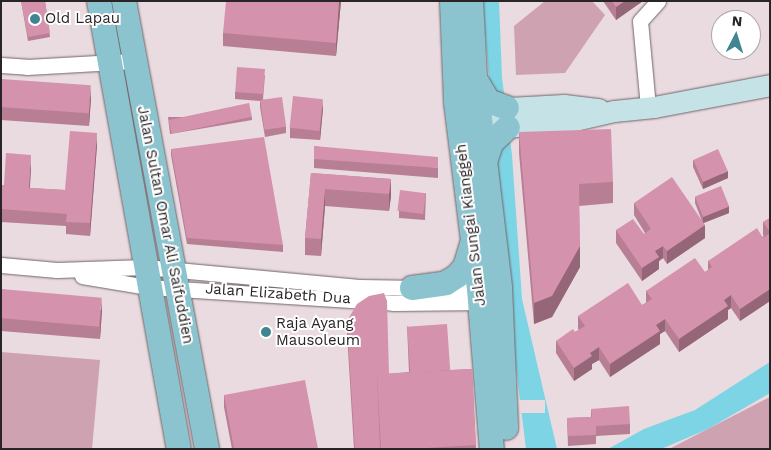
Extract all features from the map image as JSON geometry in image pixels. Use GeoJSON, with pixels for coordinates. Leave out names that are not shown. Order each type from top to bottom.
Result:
{"type":"FeatureCollection","features":[{"type":"Feature","properties":{"kind":"main road","name":"Jalan Sultan Omar Ali Saifuddien"},"geometry":{"type":"LineString","coordinates":[[99,1],[179,449]]}},
{"type":"Feature","properties":{"kind":"main road","name":"Jalan Sultan Omar Ali Saifuddien"},"geometry":{"type":"LineString","coordinates":[[124,1],[133,61],[207,449]]}},
{"type":"Feature","properties":{"kind":"main road","name":"Jalan Sungai Kianggeh"},"geometry":{"type":"LineString","coordinates":[[452,1],[490,122],[492,449]]}},
{"type":"Feature","properties":{"kind":"main road"},"geometry":{"type":"LineString","coordinates":[[471,1],[475,77],[490,122],[566,122],[614,111],[648,108],[770,85]]}},
{"type":"Feature","properties":{"kind":"main road","name":"Jalan Sungai Kianggeh"},"geometry":{"type":"LineString","coordinates":[[490,122],[473,238],[490,295],[508,449]]}},
{"type":"Feature","properties":{"kind":"main road"},"geometry":{"type":"LineString","coordinates":[[412,288],[446,283],[457,276],[465,267],[473,238]]}},
{"type":"Feature","properties":{"kind":"main road"},"geometry":{"type":"LineString","coordinates":[[162,355],[189,350]]}},
{"type":"Feature","properties":{"kind":"street"},"geometry":{"type":"LineString","coordinates":[[648,108],[640,22],[658,1]]}},
{"type":"Feature","properties":{"kind":"street"},"geometry":{"type":"LineString","coordinates":[[1,66],[109,64],[133,61]]}},
{"type":"Feature","properties":{"kind":"street","name":"Jalan Elizabeth Dua"},"geometry":{"type":"LineString","coordinates":[[1,265],[175,279],[393,303],[490,295]]}},
{"type":"Feature","properties":{"kind":"street","name":"Jalan Elizabeth Dua"},"geometry":{"type":"LineString","coordinates":[[175,279],[412,288],[490,295]]}},
{"type":"Feature","properties":{"kind":"shaded area"},"geometry":{"type":"Polygon","coordinates":[[[545,1],[592,1],[605,15],[565,73],[516,75],[514,26],[545,1]]]}},
{"type":"Feature","properties":{"kind":"shaded area"},"geometry":{"type":"Polygon","coordinates":[[[1,352],[100,360],[92,449],[1,449],[1,352]]]}},
{"type":"Feature","properties":{"kind":"shaded area"},"geometry":{"type":"Polygon","coordinates":[[[770,397],[770,449],[669,449],[770,397]]]}},
{"type":"Feature","properties":{"kind":"water"},"geometry":{"type":"Polygon","coordinates":[[[482,1],[499,1],[502,78],[512,155],[522,299],[557,449],[526,449],[514,352],[482,1]]]}},
{"type":"Feature","properties":{"kind":"water"},"geometry":{"type":"Polygon","coordinates":[[[770,362],[770,393],[708,429],[661,449],[608,449],[644,429],[695,410],[770,362]]]}},
{"type":"Feature","properties":{"kind":"pier"},"geometry":{"type":"Polygon","coordinates":[[[520,400],[545,400],[545,413],[520,413],[520,400]]]}},
{"type":"Feature","properties":{"kind":"building","name":"Old Lapau"},"geometry":{"type":"Polygon","coordinates":[[[21,1],[45,1],[50,33],[28,37],[21,1]]]}},
{"type":"Feature","properties":{"kind":"building"},"geometry":{"type":"Polygon","coordinates":[[[226,1],[339,1],[336,43],[223,33],[226,1]]]}},
{"type":"Feature","properties":{"kind":"building"},"geometry":{"type":"Polygon","coordinates":[[[612,1],[625,1],[616,7],[612,1]]]}},
{"type":"Feature","properties":{"kind":"building"},"geometry":{"type":"Polygon","coordinates":[[[237,67],[265,69],[263,94],[235,92],[237,67]]]}},
{"type":"Feature","properties":{"kind":"building"},"geometry":{"type":"Polygon","coordinates":[[[1,79],[91,85],[89,113],[1,107],[1,79]]]}},
{"type":"Feature","properties":{"kind":"building"},"geometry":{"type":"Polygon","coordinates":[[[293,96],[323,99],[319,131],[290,128],[293,96]]]}},
{"type":"Feature","properties":{"kind":"building"},"geometry":{"type":"Polygon","coordinates":[[[282,97],[286,127],[264,130],[260,100],[282,97]]]}},
{"type":"Feature","properties":{"kind":"building"},"geometry":{"type":"Polygon","coordinates":[[[249,103],[252,117],[172,134],[169,120],[249,103]]]}},
{"type":"Feature","properties":{"kind":"building"},"geometry":{"type":"Polygon","coordinates":[[[611,129],[613,182],[579,184],[580,246],[552,296],[534,303],[519,132],[611,129]]]}},
{"type":"Feature","properties":{"kind":"building"},"geometry":{"type":"Polygon","coordinates":[[[70,131],[97,133],[90,223],[66,222],[67,214],[1,209],[1,185],[4,185],[6,153],[31,155],[29,188],[65,190],[70,131]]]}},
{"type":"Feature","properties":{"kind":"building"},"geometry":{"type":"Polygon","coordinates":[[[264,137],[283,245],[187,238],[171,149],[264,137]]]}},
{"type":"Feature","properties":{"kind":"building"},"geometry":{"type":"Polygon","coordinates":[[[314,146],[438,157],[438,168],[314,159],[314,146]]]}},
{"type":"Feature","properties":{"kind":"building"},"geometry":{"type":"Polygon","coordinates":[[[718,149],[728,171],[703,182],[693,160],[718,149]]]}},
{"type":"Feature","properties":{"kind":"building"},"geometry":{"type":"Polygon","coordinates":[[[311,173],[391,179],[389,194],[325,189],[321,239],[305,238],[311,173]]]}},
{"type":"Feature","properties":{"kind":"building"},"geometry":{"type":"Polygon","coordinates":[[[672,177],[705,225],[667,251],[663,246],[655,251],[659,257],[642,268],[616,230],[633,219],[644,234],[651,229],[634,203],[672,177]]]}},
{"type":"Feature","properties":{"kind":"building"},"geometry":{"type":"Polygon","coordinates":[[[721,186],[729,206],[703,217],[695,196],[721,186]]]}},
{"type":"Feature","properties":{"kind":"building"},"geometry":{"type":"Polygon","coordinates":[[[400,190],[426,193],[423,214],[397,211],[400,190]]]}},
{"type":"Feature","properties":{"kind":"building"},"geometry":{"type":"Polygon","coordinates":[[[770,218],[770,232],[763,222],[770,218]]]}},
{"type":"Feature","properties":{"kind":"building"},"geometry":{"type":"Polygon","coordinates":[[[757,228],[763,238],[770,233],[770,289],[740,309],[731,295],[724,300],[728,306],[679,339],[665,319],[656,325],[660,331],[610,364],[599,347],[590,353],[592,356],[574,368],[556,341],[573,329],[575,332],[585,326],[578,316],[628,283],[642,305],[652,299],[646,291],[695,258],[705,272],[712,267],[708,261],[757,228]]]}},
{"type":"Feature","properties":{"kind":"building"},"geometry":{"type":"Polygon","coordinates":[[[1,289],[102,298],[99,327],[1,318],[1,289]]]}},
{"type":"Feature","properties":{"kind":"building"},"geometry":{"type":"Polygon","coordinates":[[[384,293],[387,301],[389,374],[377,374],[380,449],[355,449],[347,321],[357,304],[369,296],[384,293]]]}},
{"type":"Feature","properties":{"kind":"building"},"geometry":{"type":"Polygon","coordinates":[[[447,324],[450,370],[410,373],[407,327],[447,324]]]}},
{"type":"Feature","properties":{"kind":"building"},"geometry":{"type":"Polygon","coordinates":[[[472,369],[476,445],[381,449],[377,374],[472,369]]]}},
{"type":"Feature","properties":{"kind":"building"},"geometry":{"type":"Polygon","coordinates":[[[305,380],[318,449],[234,449],[224,395],[305,380]]]}},
{"type":"Feature","properties":{"kind":"building"},"geometry":{"type":"Polygon","coordinates":[[[629,406],[630,424],[596,426],[596,435],[568,436],[567,418],[592,417],[591,409],[629,406]]]}},
{"type":"Feature","properties":{"kind":"place","name":"Old Lapau"},"geometry":{"type":"Point","coordinates":[35,19]}},
{"type":"Feature","properties":{"kind":"place","name":"Raja Ayang Mausoleum"},"geometry":{"type":"Point","coordinates":[266,332]}}]}
